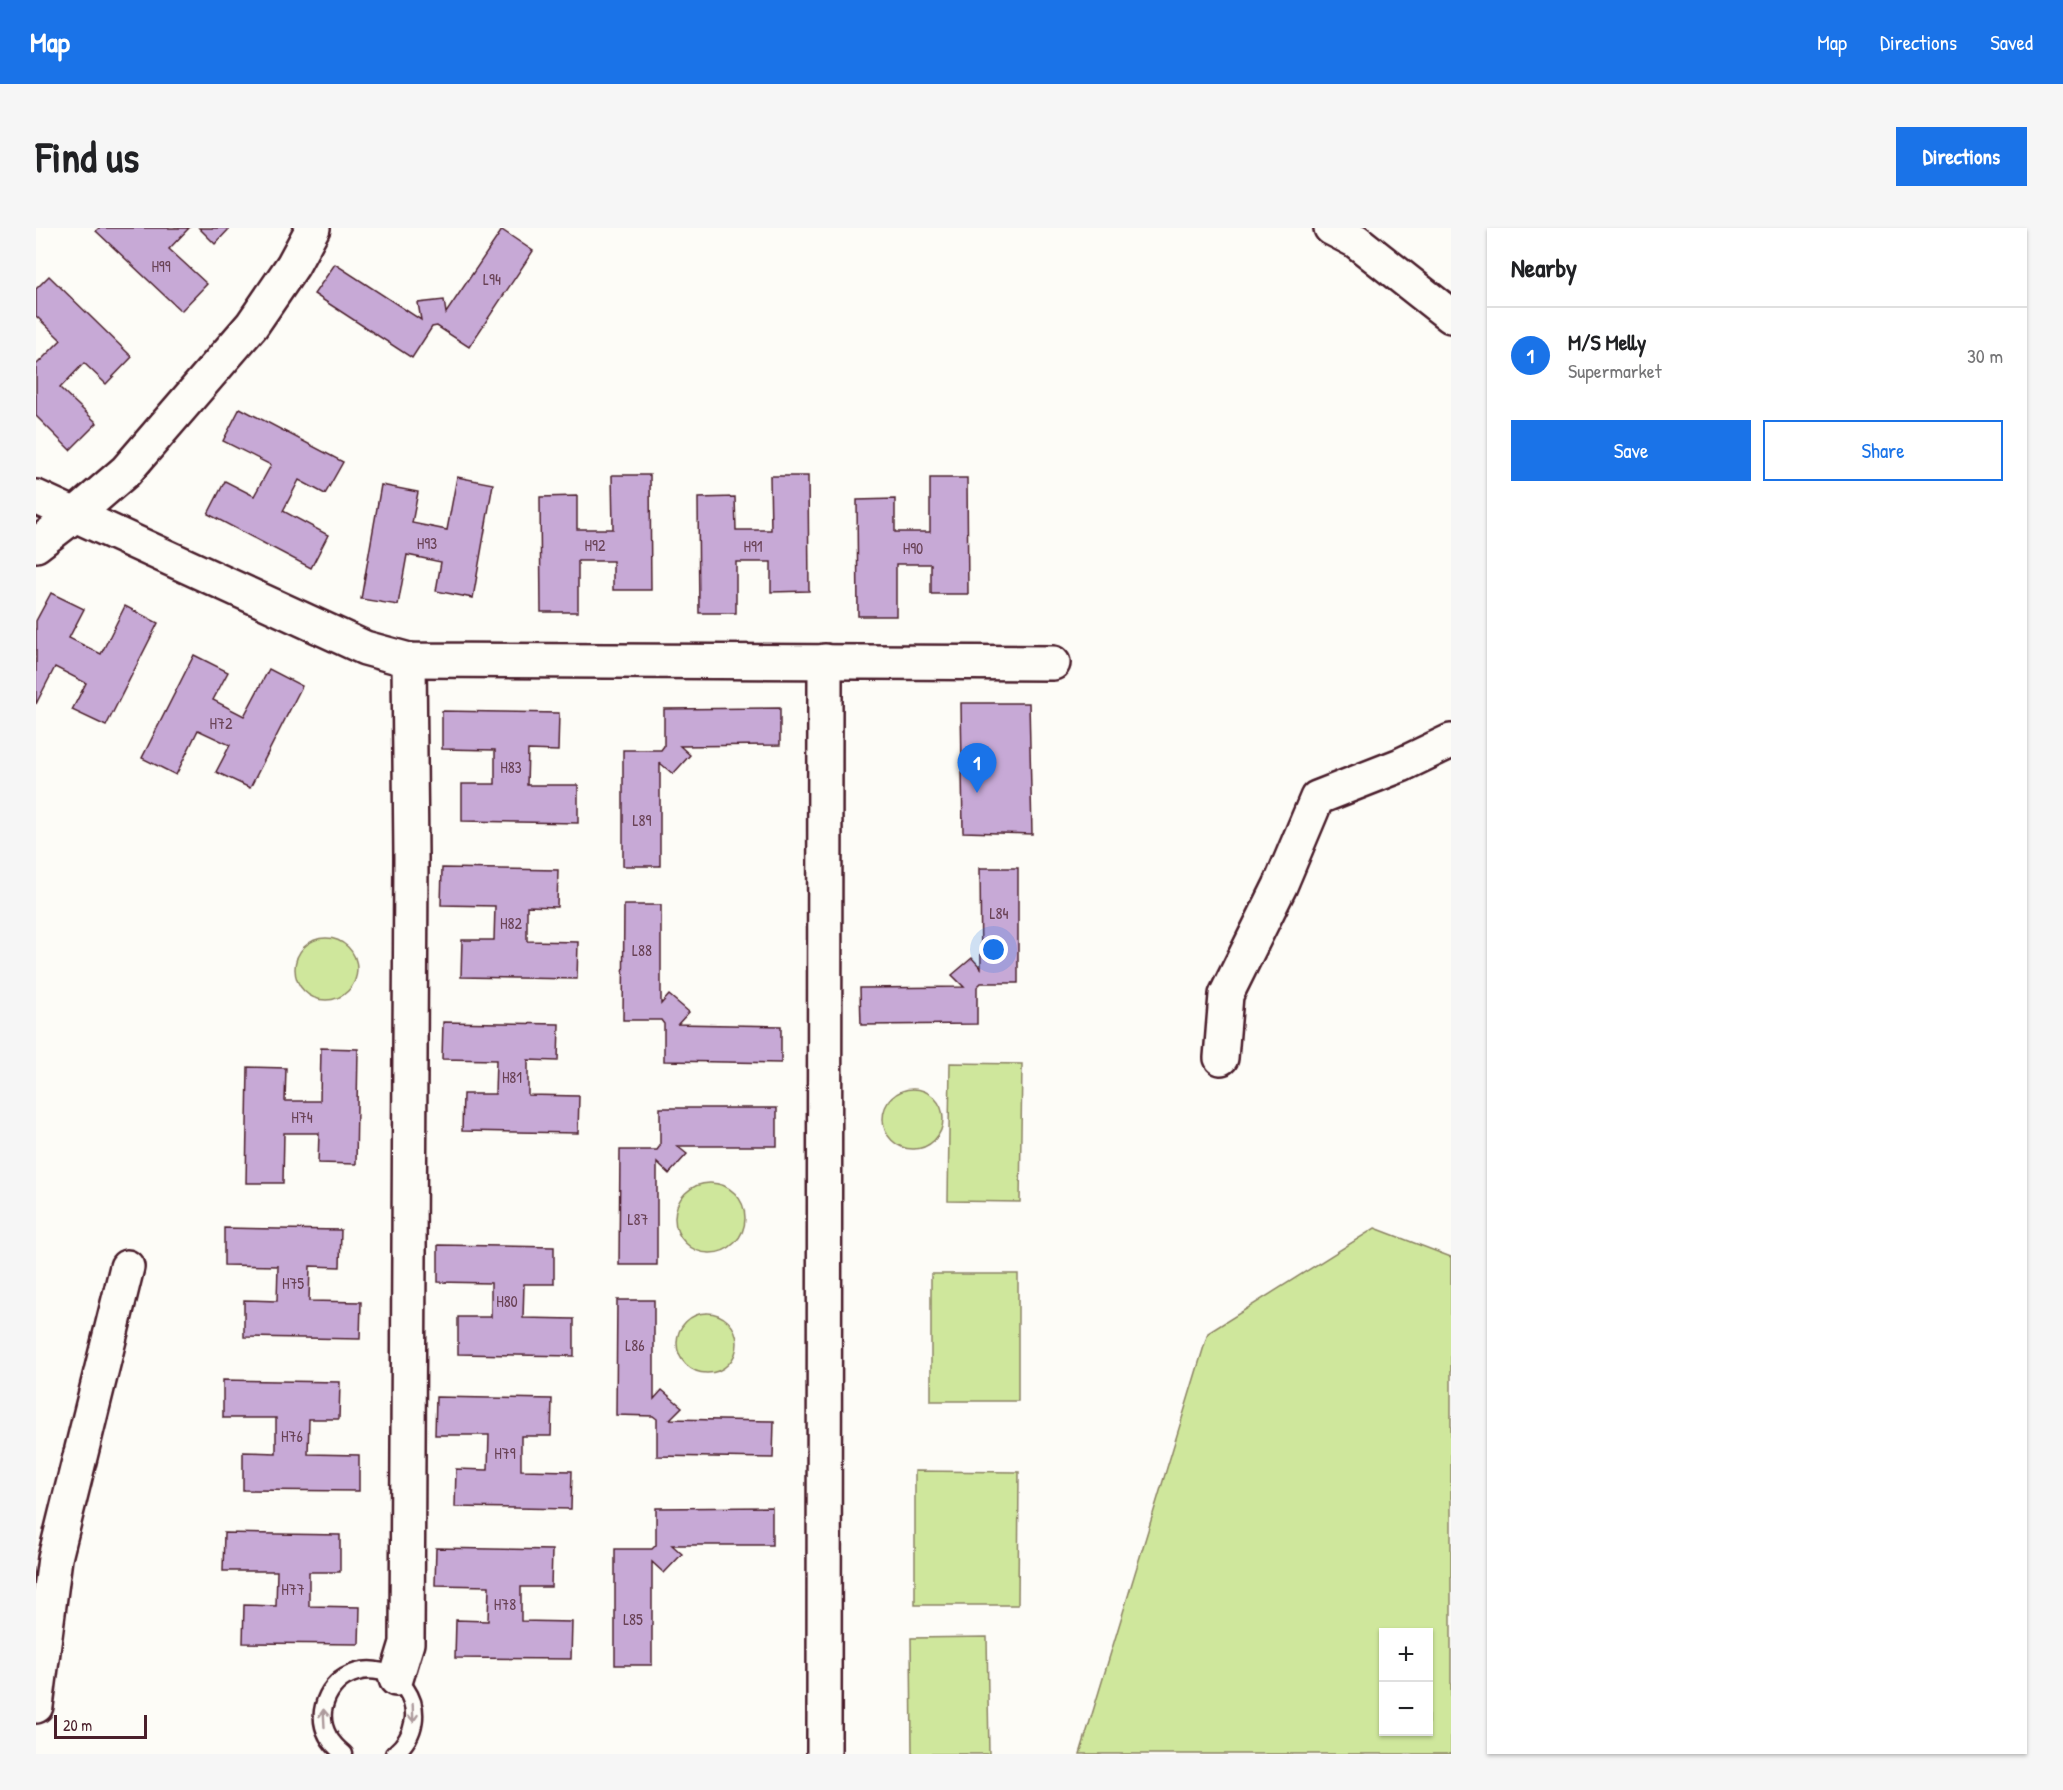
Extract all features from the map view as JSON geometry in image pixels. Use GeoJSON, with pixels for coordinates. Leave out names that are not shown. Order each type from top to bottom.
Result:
{"type":"FeatureCollection","features":[{"type":"Feature","properties":{"kind":"street"},"geometry":{"type":"LineString","coordinates":[[36,545],[126,471],[252,325],[293,265],[313,228]]}},
{"type":"Feature","properties":{"kind":"street"},"geometry":{"type":"LineString","coordinates":[[1331,228],[1356,241],[1451,316]]}},
{"type":"Feature","properties":{"kind":"street"},"geometry":{"type":"LineString","coordinates":[[36,497],[365,648],[409,660],[1053,663]]}},
{"type":"Feature","properties":{"kind":"street"},"geometry":{"type":"LineString","coordinates":[[396,1679],[407,1643],[411,857],[409,660]]}},
{"type":"Feature","properties":{"kind":"street"},"geometry":{"type":"LineString","coordinates":[[824,1754],[825,661]]}},
{"type":"Feature","properties":{"kind":"street"},"geometry":{"type":"LineString","coordinates":[[1221,1058],[1226,995],[1280,886],[1317,798],[1401,765],[1451,741]]}},
{"type":"Feature","properties":{"kind":"street"},"geometry":{"type":"LineString","coordinates":[[36,1706],[55,1558],[127,1267]]}},
{"type":"Feature","properties":{"kind":"lane"},"geometry":{"type":"LineString","coordinates":[[344,1754],[335,1747],[326,1734],[322,1720],[324,1705],[330,1691],[340,1680],[352,1673],[367,1670],[382,1672],[396,1679],[406,1689],[413,1703],[415,1719],[411,1733],[403,1746],[394,1754]]}},
{"type":"Feature","properties":{"kind":"green space"},"geometry":{"type":"Polygon","coordinates":[[[326,938],[338,940],[348,947],[355,957],[357,969],[355,981],[348,991],[338,998],[326,1000],[314,998],[304,991],[297,981],[295,969],[297,957],[304,947],[314,940],[326,938]]]}},
{"type":"Feature","properties":{"kind":"green space"},"geometry":{"type":"Polygon","coordinates":[[[950,1063],[1022,1064],[1020,1202],[948,1201],[950,1063]]]}},
{"type":"Feature","properties":{"kind":"green space"},"geometry":{"type":"Polygon","coordinates":[[[913,1089],[934,1098],[943,1119],[934,1140],[913,1149],[892,1140],[883,1119],[892,1098],[913,1089]]]}},
{"type":"Feature","properties":{"kind":"green space"},"geometry":{"type":"Polygon","coordinates":[[[717,1183],[730,1189],[739,1198],[743,1204],[745,1218],[743,1232],[735,1243],[724,1251],[703,1253],[685,1243],[677,1232],[675,1211],[685,1193],[696,1185],[717,1183]]]}},
{"type":"Feature","properties":{"kind":"green space"},"geometry":{"type":"Polygon","coordinates":[[[1375,1228],[1451,1257],[1451,1754],[1080,1754],[1208,1333],[1375,1228]]]}},
{"type":"Feature","properties":{"kind":"green space"},"geometry":{"type":"Polygon","coordinates":[[[931,1274],[1018,1274],[1018,1401],[931,1401],[931,1274]]]}},
{"type":"Feature","properties":{"kind":"green space"},"geometry":{"type":"Polygon","coordinates":[[[707,1313],[724,1318],[732,1326],[737,1343],[732,1360],[724,1368],[707,1373],[690,1368],[682,1360],[677,1343],[682,1326],[690,1318],[707,1313]]]}},
{"type":"Feature","properties":{"kind":"green space"},"geometry":{"type":"Polygon","coordinates":[[[915,1471],[1019,1472],[1018,1605],[915,1605],[915,1471]]]}},
{"type":"Feature","properties":{"kind":"green space"},"geometry":{"type":"Polygon","coordinates":[[[987,1637],[989,1754],[912,1754],[911,1638],[987,1637]]]}},
{"type":"Feature","properties":{"kind":"building"},"geometry":{"type":"Polygon","coordinates":[[[99,228],[189,228],[169,249],[207,284],[181,311],[96,231],[99,228]]]}},
{"type":"Feature","properties":{"kind":"building"},"geometry":{"type":"Polygon","coordinates":[[[199,228],[230,228],[215,244],[199,228]]]}},
{"type":"Feature","properties":{"kind":"building"},"geometry":{"type":"Polygon","coordinates":[[[502,230],[533,251],[469,347],[437,326],[432,327],[412,358],[314,294],[335,264],[421,320],[418,303],[444,300],[446,313],[502,230]]]}},
{"type":"Feature","properties":{"kind":"building"},"geometry":{"type":"Polygon","coordinates":[[[49,276],[132,357],[106,384],[84,363],[60,388],[97,423],[70,450],[36,416],[36,365],[61,340],[36,316],[36,289],[49,276]]]}},
{"type":"Feature","properties":{"kind":"building"},"geometry":{"type":"Polygon","coordinates":[[[240,408],[343,462],[325,494],[299,480],[283,511],[328,535],[311,568],[208,514],[225,481],[254,496],[271,465],[223,441],[240,408]]]}},
{"type":"Feature","properties":{"kind":"building"},"geometry":{"type":"Polygon","coordinates":[[[612,475],[650,475],[651,590],[613,590],[613,561],[578,561],[578,612],[541,612],[540,497],[577,496],[577,529],[613,529],[612,475]]]}},
{"type":"Feature","properties":{"kind":"building"},"geometry":{"type":"Polygon","coordinates":[[[770,476],[808,476],[809,591],[771,592],[771,562],[736,562],[736,613],[699,613],[698,498],[735,497],[736,530],[771,530],[770,476]]]}},
{"type":"Feature","properties":{"kind":"building"},"geometry":{"type":"Polygon","coordinates":[[[457,477],[493,484],[473,598],[436,591],[441,562],[407,555],[398,605],[361,599],[381,485],[418,492],[412,523],[447,530],[457,477]]]}},
{"type":"Feature","properties":{"kind":"building"},"geometry":{"type":"Polygon","coordinates":[[[930,478],[967,478],[968,594],[931,594],[931,564],[896,564],[896,616],[858,616],[857,500],[895,499],[895,532],[930,532],[930,478]]]}},
{"type":"Feature","properties":{"kind":"building"},"geometry":{"type":"Polygon","coordinates":[[[51,593],[84,609],[69,638],[101,654],[125,606],[158,623],[106,726],[72,710],[86,683],[55,667],[36,704],[36,621],[51,593]]]}},
{"type":"Feature","properties":{"kind":"building"},"geometry":{"type":"Polygon","coordinates":[[[194,655],[228,672],[213,700],[244,716],[269,669],[302,686],[250,788],[216,772],[230,745],[198,730],[176,775],[142,758],[194,655]]]}},
{"type":"Feature","properties":{"kind":"building"},"geometry":{"type":"Polygon","coordinates":[[[961,703],[1029,703],[1032,834],[963,832],[961,703]]]}},
{"type":"Feature","properties":{"kind":"building"},"geometry":{"type":"Polygon","coordinates":[[[780,708],[780,745],[680,746],[690,755],[673,774],[660,763],[660,866],[623,866],[623,750],[661,750],[664,746],[664,709],[780,708]]]}},
{"type":"Feature","properties":{"kind":"building"},"geometry":{"type":"Polygon","coordinates":[[[442,711],[559,713],[558,751],[528,750],[527,785],[578,785],[578,823],[462,821],[462,784],[495,784],[495,750],[442,749],[442,711]]]}},
{"type":"Feature","properties":{"kind":"building"},"geometry":{"type":"Polygon","coordinates":[[[442,868],[558,870],[557,907],[527,906],[527,941],[578,942],[577,979],[461,977],[462,940],[494,940],[495,906],[441,905],[442,868]]]}},
{"type":"Feature","properties":{"kind":"building"},"geometry":{"type":"Polygon","coordinates":[[[980,868],[1018,868],[1018,983],[981,983],[977,987],[977,1024],[861,1025],[860,988],[964,987],[952,975],[972,958],[981,968],[980,868]]]}},
{"type":"Feature","properties":{"kind":"building"},"geometry":{"type":"Polygon","coordinates":[[[624,905],[661,905],[661,1004],[669,995],[689,1012],[678,1024],[781,1026],[781,1063],[664,1061],[664,1024],[661,1020],[623,1020],[624,905]]]}},
{"type":"Feature","properties":{"kind":"building"},"geometry":{"type":"Polygon","coordinates":[[[443,1022],[559,1024],[558,1061],[528,1060],[528,1095],[579,1096],[578,1133],[462,1131],[463,1094],[495,1094],[496,1060],[442,1059],[443,1022]]]}},
{"type":"Feature","properties":{"kind":"building"},"geometry":{"type":"Polygon","coordinates":[[[321,1048],[358,1049],[356,1164],[318,1163],[319,1133],[284,1133],[283,1183],[246,1183],[248,1067],[286,1068],[285,1101],[320,1101],[321,1048]]]}},
{"type":"Feature","properties":{"kind":"building"},"geometry":{"type":"Polygon","coordinates":[[[660,1108],[777,1108],[777,1146],[677,1146],[687,1154],[669,1174],[657,1163],[657,1265],[619,1265],[620,1150],[657,1150],[660,1146],[660,1108]]]}},
{"type":"Feature","properties":{"kind":"building"},"geometry":{"type":"Polygon","coordinates":[[[224,1228],[341,1230],[340,1267],[310,1266],[309,1301],[361,1302],[360,1339],[244,1337],[244,1300],[277,1301],[278,1266],[224,1265],[224,1228]]]}},
{"type":"Feature","properties":{"kind":"building"},"geometry":{"type":"Polygon","coordinates":[[[438,1245],[554,1247],[554,1284],[524,1284],[523,1318],[574,1319],[574,1356],[458,1354],[458,1317],[491,1317],[491,1283],[438,1282],[438,1245]]]}},
{"type":"Feature","properties":{"kind":"building"},"geometry":{"type":"Polygon","coordinates":[[[617,1300],[654,1300],[654,1399],[662,1390],[682,1407],[670,1419],[774,1421],[773,1458],[657,1456],[657,1419],[653,1416],[616,1415],[617,1300]]]}},
{"type":"Feature","properties":{"kind":"building"},"geometry":{"type":"Polygon","coordinates":[[[223,1380],[340,1382],[339,1419],[309,1419],[308,1454],[359,1455],[359,1491],[243,1490],[243,1452],[276,1453],[276,1418],[223,1418],[223,1380]]]}},
{"type":"Feature","properties":{"kind":"building"},"geometry":{"type":"Polygon","coordinates":[[[436,1397],[552,1399],[551,1436],[521,1436],[521,1470],[572,1471],[571,1509],[455,1507],[456,1469],[488,1470],[489,1435],[435,1435],[436,1397]]]}},
{"type":"Feature","properties":{"kind":"building"},"geometry":{"type":"Polygon","coordinates":[[[772,1507],[772,1545],[672,1545],[682,1554],[664,1573],[652,1562],[652,1665],[615,1665],[615,1549],[652,1549],[656,1545],[656,1508],[772,1507]]]}},
{"type":"Feature","properties":{"kind":"building"},"geometry":{"type":"Polygon","coordinates":[[[224,1533],[340,1535],[340,1572],[309,1572],[309,1606],[360,1607],[359,1644],[243,1643],[244,1605],[276,1606],[277,1571],[223,1571],[224,1533]]]}},
{"type":"Feature","properties":{"kind":"building"},"geometry":{"type":"Polygon","coordinates":[[[436,1548],[552,1550],[551,1587],[521,1587],[521,1621],[572,1622],[571,1659],[455,1658],[456,1620],[488,1621],[489,1586],[435,1585],[436,1548]]]}},
{"type":"Feature","properties":{"kind":"place","name":"M/S Melly"},"geometry":{"type":"Point","coordinates":[977,793]}}]}
